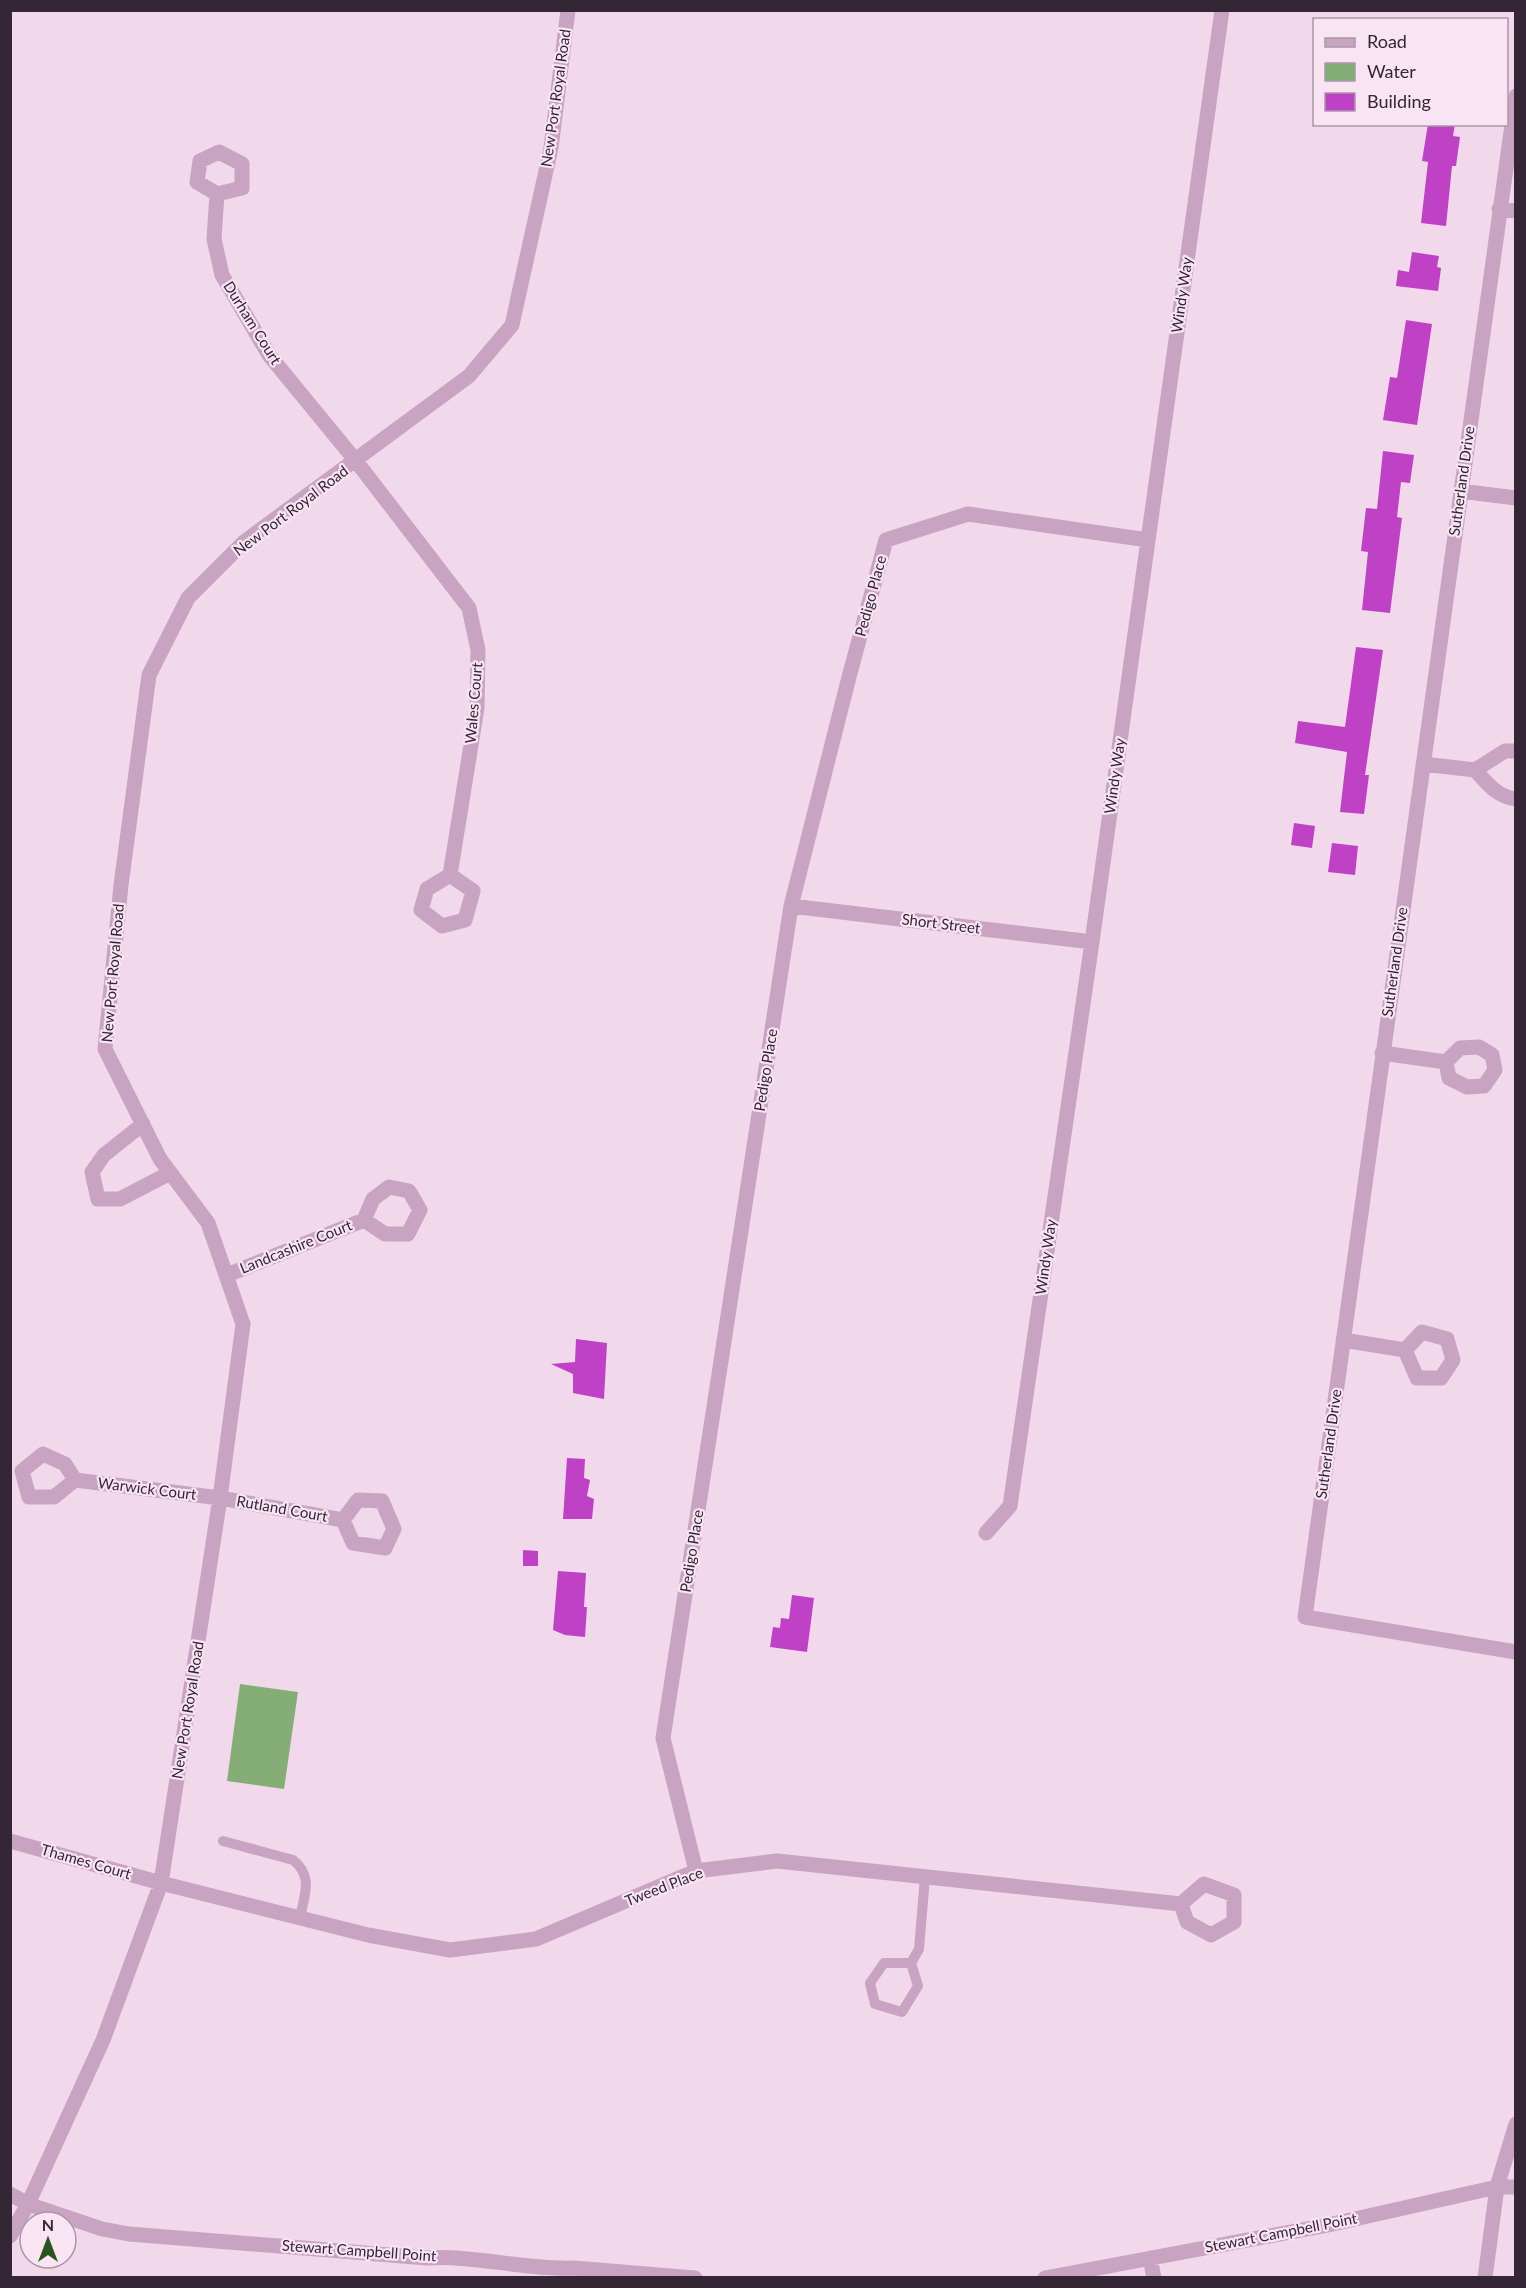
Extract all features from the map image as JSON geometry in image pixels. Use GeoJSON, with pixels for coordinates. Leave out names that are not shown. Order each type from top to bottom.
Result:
{"type":"FeatureCollection","features":[{"type":"Feature","properties":{"kind":"street","name":"New Port Royal Road"},"geometry":{"type":"LineString","coordinates":[[10,2235],[28,2204],[103,2040],[161,1883],[220,1498],[243,1324],[208,1222],[160,1159],[105,1049],[121,885],[148,675],[188,598],[244,542],[469,376],[512,325],[551,148],[568,10]]}},
{"type":"Feature","properties":{"kind":"street","name":"Windy Way"},"geometry":{"type":"LineString","coordinates":[[986,1533],[1010,1506],[1092,942],[1222,10]]}},
{"type":"Feature","properties":{"kind":"street","name":"Sutherland Drive"},"geometry":{"type":"LineString","coordinates":[[1515,96],[1305,1617],[1515,1652]]}},
{"type":"Feature","properties":{"kind":"street","name":"Durham Court"},"geometry":{"type":"LineString","coordinates":[[217,195],[214,239],[222,275],[269,355],[356,461]]}},
{"type":"Feature","properties":{"kind":"street"},"geometry":{"type":"LineString","coordinates":[[1499,209],[1515,211]]}},
{"type":"Feature","properties":{"kind":"street","name":"Wales Court"},"geometry":{"type":"LineString","coordinates":[[356,461],[469,608],[478,650],[477,708],[450,875]]}},
{"type":"Feature","properties":{"kind":"street"},"geometry":{"type":"LineString","coordinates":[[1460,491],[1515,498]]}},
{"type":"Feature","properties":{"kind":"street","name":"Pedigo Place"},"geometry":{"type":"LineString","coordinates":[[696,1871],[663,1738],[791,906],[886,540],[968,514],[1148,540]]}},
{"type":"Feature","properties":{"kind":"street"},"geometry":{"type":"LineString","coordinates":[[1423,764],[1475,770],[1505,751],[1515,751]]}},
{"type":"Feature","properties":{"kind":"street"},"geometry":{"type":"LineString","coordinates":[[1475,770],[1490,788],[1503,796],[1515,799]]}},
{"type":"Feature","properties":{"kind":"street","name":"Short Street"},"geometry":{"type":"LineString","coordinates":[[791,906],[1092,942]]}},
{"type":"Feature","properties":{"kind":"street"},"geometry":{"type":"LineString","coordinates":[[1382,1053],[1446,1062]]}},
{"type":"Feature","properties":{"kind":"street"},"geometry":{"type":"LineString","coordinates":[[142,1124],[104,1155],[92,1172],[98,1199],[120,1199],[170,1173]]}},
{"type":"Feature","properties":{"kind":"street","name":"Landcashire Court"},"geometry":{"type":"LineString","coordinates":[[227,1275],[364,1220]]}},
{"type":"Feature","properties":{"kind":"street"},"geometry":{"type":"LineString","coordinates":[[1343,1340],[1405,1350]]}},
{"type":"Feature","properties":{"kind":"street","name":"Warwick Court"},"geometry":{"type":"LineString","coordinates":[[75,1480],[220,1498]]}},
{"type":"Feature","properties":{"kind":"street","name":"Rutland Court"},"geometry":{"type":"LineString","coordinates":[[220,1498],[343,1520]]}},
{"type":"Feature","properties":{"kind":"street","name":"Thames Court"},"geometry":{"type":"LineString","coordinates":[[10,1841],[161,1883]]}},
{"type":"Feature","properties":{"kind":"street","name":"Tweed Place"},"geometry":{"type":"LineString","coordinates":[[161,1883],[368,1935],[450,1950],[536,1939],[696,1871],[777,1861],[1181,1904]]}},
{"type":"Feature","properties":{"kind":"street"},"geometry":{"type":"LineString","coordinates":[[1485,2277],[1497,2187],[1515,2124]]}},
{"type":"Feature","properties":{"kind":"street","name":"Stewart Campbell Point"},"geometry":{"type":"LineString","coordinates":[[1045,2277],[1328,2225],[1497,2187],[1515,2187]]}},
{"type":"Feature","properties":{"kind":"street","name":"Stewart Campbell Point"},"geometry":{"type":"LineString","coordinates":[[10,2194],[28,2204],[102,2229],[129,2234],[695,2277]]}},
{"type":"Feature","properties":{"kind":"street"},"geometry":{"type":"LineString","coordinates":[[1150,2258],[1154,2277]]}},
{"type":"Feature","properties":{"kind":"lane"},"geometry":{"type":"LineString","coordinates":[[223,1840],[293,1860],[302,1866],[306,1873],[306,1882],[300,1918]]}},
{"type":"Feature","properties":{"kind":"lane"},"geometry":{"type":"LineString","coordinates":[[911,1964],[884,1964],[870,1983],[875,2004],[902,2012],[918,1986],[911,1964],[919,1949],[925,1877]]}},
{"type":"Feature","properties":{"kind":"water"},"geometry":{"type":"Polygon","coordinates":[[[240,1684],[298,1692],[284,1789],[227,1781],[240,1684]]]}},
{"type":"Feature","properties":{"kind":"building"},"geometry":{"type":"Polygon","coordinates":[[[1428,126],[1455,126],[1453,136],[1460,137],[1456,166],[1452,166],[1446,226],[1421,223],[1428,162],[1422,161],[1428,126]]]}},
{"type":"Feature","properties":{"kind":"building"},"geometry":{"type":"Polygon","coordinates":[[[1412,252],[1439,256],[1437,267],[1441,268],[1438,291],[1396,286],[1398,270],[1409,272],[1412,252]]]}},
{"type":"Feature","properties":{"kind":"building"},"geometry":{"type":"Polygon","coordinates":[[[1406,320],[1432,324],[1417,425],[1383,420],[1390,377],[1397,378],[1406,320]]]}},
{"type":"Feature","properties":{"kind":"building"},"geometry":{"type":"Polygon","coordinates":[[[1383,451],[1414,455],[1410,483],[1401,482],[1397,517],[1402,518],[1390,613],[1362,610],[1368,552],[1361,551],[1366,508],[1377,509],[1383,451]]]}},
{"type":"Feature","properties":{"kind":"building"},"geometry":{"type":"Polygon","coordinates":[[[1356,647],[1383,650],[1365,775],[1369,775],[1364,814],[1340,812],[1347,752],[1295,743],[1298,721],[1345,727],[1356,647]]]}},
{"type":"Feature","properties":{"kind":"building"},"geometry":{"type":"Polygon","coordinates":[[[1294,823],[1315,826],[1312,848],[1291,845],[1294,823]]]}},
{"type":"Feature","properties":{"kind":"building"},"geometry":{"type":"Polygon","coordinates":[[[1332,843],[1358,846],[1355,875],[1328,872],[1332,843]]]}},
{"type":"Feature","properties":{"kind":"building"},"geometry":{"type":"Polygon","coordinates":[[[576,1339],[607,1343],[604,1399],[573,1393],[573,1374],[551,1364],[575,1362],[576,1339]]]}},
{"type":"Feature","properties":{"kind":"building"},"geometry":{"type":"Polygon","coordinates":[[[567,1458],[585,1459],[584,1478],[590,1480],[587,1496],[594,1499],[592,1519],[563,1519],[567,1458]]]}},
{"type":"Feature","properties":{"kind":"building"},"geometry":{"type":"Polygon","coordinates":[[[523,1550],[538,1551],[538,1566],[523,1566],[523,1550]]]}},
{"type":"Feature","properties":{"kind":"building"},"geometry":{"type":"Polygon","coordinates":[[[558,1571],[586,1573],[585,1637],[565,1635],[553,1630],[558,1571]]]}},
{"type":"Feature","properties":{"kind":"building"},"geometry":{"type":"Polygon","coordinates":[[[792,1595],[814,1598],[807,1652],[770,1647],[773,1627],[780,1628],[781,1618],[789,1619],[792,1595]]]}}]}
